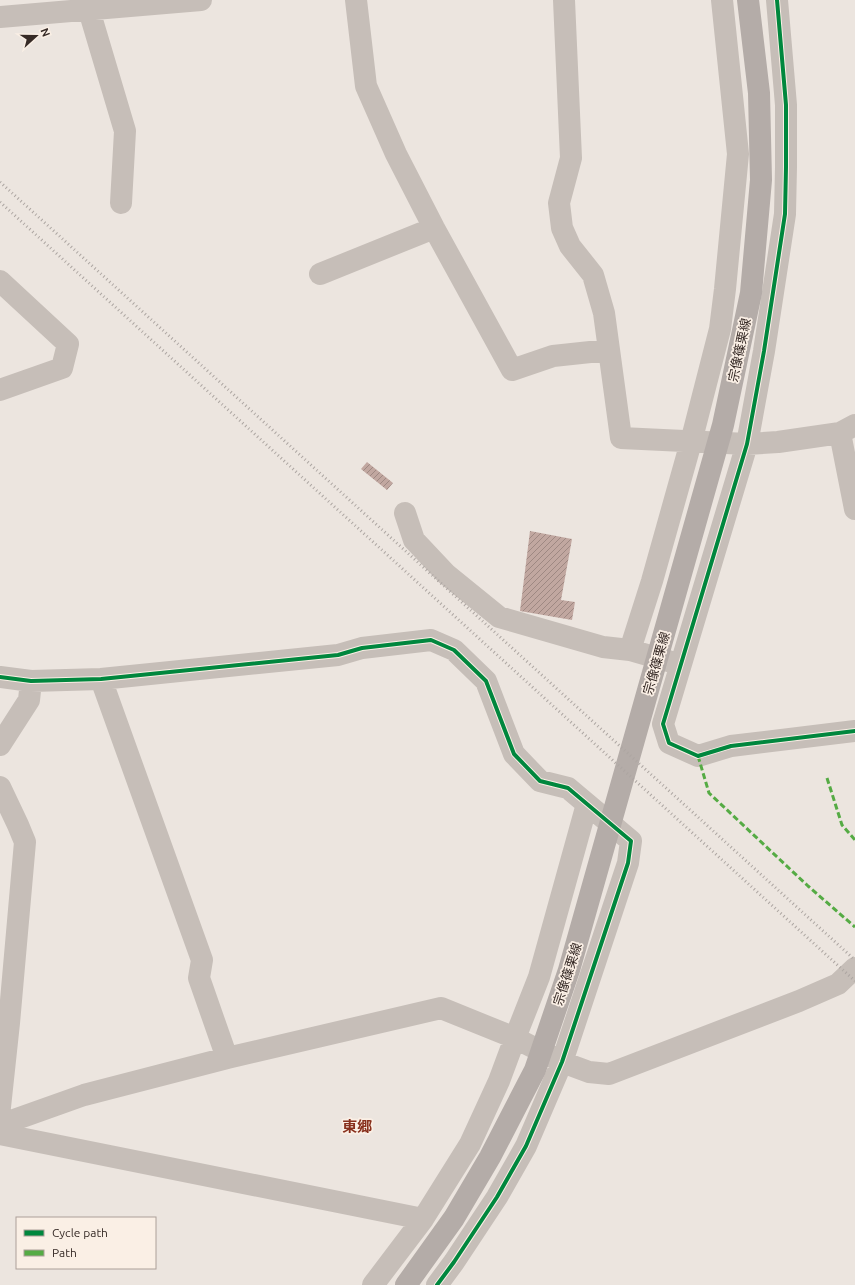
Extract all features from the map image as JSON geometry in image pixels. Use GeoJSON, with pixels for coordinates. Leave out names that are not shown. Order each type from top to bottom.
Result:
{"type":"FeatureCollection","features":[{"type":"Feature","properties":{"kind":"main road","name":"宗像篠栗線"},"geometry":{"type":"LineString","coordinates":[[409,1281],[454,1218],[490,1157],[535,1070],[569,970],[720,433],[751,293],[761,180],[759,93],[748,0]]}},
{"type":"Feature","properties":{"kind":"street"},"geometry":{"type":"LineString","coordinates":[[0,17],[201,0]]}},
{"type":"Feature","properties":{"kind":"street"},"geometry":{"type":"LineString","coordinates":[[356,0],[366,86],[396,154],[434,228],[512,370],[553,356],[609,350]]}},
{"type":"Feature","properties":{"kind":"street"},"geometry":{"type":"LineString","coordinates":[[564,0],[571,158],[559,203],[562,228],[570,246],[593,275],[604,313],[621,438],[747,444],[778,442],[848,429],[855,509]]}},
{"type":"Feature","properties":{"kind":"street"},"geometry":{"type":"LineString","coordinates":[[630,650],[652,581],[691,442],[720,329],[738,154],[722,0]]}},
{"type":"Feature","properties":{"kind":"street"},"geometry":{"type":"LineString","coordinates":[[778,0],[786,105],[785,214],[764,351],[747,444],[663,724],[669,743],[698,756],[731,746],[855,731]]}},
{"type":"Feature","properties":{"kind":"street"},"geometry":{"type":"LineString","coordinates":[[88,10],[125,131],[121,203]]}},
{"type":"Feature","properties":{"kind":"street"},"geometry":{"type":"LineString","coordinates":[[320,274],[434,228]]}},
{"type":"Feature","properties":{"kind":"street"},"geometry":{"type":"LineString","coordinates":[[0,281],[68,344],[62,368],[0,390]]}},
{"type":"Feature","properties":{"kind":"street"},"geometry":{"type":"LineString","coordinates":[[405,513],[414,540],[446,574],[499,617],[603,647],[630,650],[680,665]]}},
{"type":"Feature","properties":{"kind":"street"},"geometry":{"type":"LineString","coordinates":[[0,677],[31,681],[101,679],[338,655],[362,648],[431,640],[454,650],[486,681],[514,754],[540,781],[568,788],[631,841],[628,863],[562,1062],[526,1146],[498,1197],[437,1285]]}},
{"type":"Feature","properties":{"kind":"street"},"geometry":{"type":"LineString","coordinates":[[101,679],[202,960],[199,978],[227,1058]]}},
{"type":"Feature","properties":{"kind":"street"},"geometry":{"type":"LineString","coordinates":[[0,746],[29,700],[31,681]]}},
{"type":"Feature","properties":{"kind":"street"},"geometry":{"type":"LineString","coordinates":[[0,787],[25,842],[0,1107]]}},
{"type":"Feature","properties":{"kind":"street"},"geometry":{"type":"LineString","coordinates":[[373,1285],[423,1219],[470,1144],[499,1081],[540,977],[588,804]]}},
{"type":"Feature","properties":{"kind":"street"},"geometry":{"type":"LineString","coordinates":[[1,1135],[84,1095],[227,1058],[442,1008],[515,1038],[562,1062],[589,1072],[609,1074],[799,1001],[838,984],[855,968]]}},
{"type":"Feature","properties":{"kind":"street"},"geometry":{"type":"LineString","coordinates":[[1,1135],[423,1219]]}},
{"type":"Feature","properties":{"kind":"building"},"geometry":{"type":"Polygon","coordinates":[[[367,462],[393,483],[387,490],[361,469],[367,462]]]}},
{"type":"Feature","properties":{"kind":"building"},"geometry":{"type":"Polygon","coordinates":[[[530,531],[572,539],[561,600],[575,602],[572,620],[520,611],[530,531]]]}},
{"type":"Feature","properties":{"kind":"railway"},"geometry":{"type":"LineString","coordinates":[[0,182],[855,960]]}},
{"type":"Feature","properties":{"kind":"railway"},"geometry":{"type":"LineString","coordinates":[[0,202],[855,981]]}},
{"type":"Feature","properties":{"kind":"marked path"},"geometry":{"type":"LineString","coordinates":[[698,756],[709,793],[808,886],[855,927]]}},
{"type":"Feature","properties":{"kind":"marked path"},"geometry":{"type":"LineString","coordinates":[[827,778],[842,825],[855,840]]}},
{"type":"Feature","properties":{"kind":"cycle path"},"geometry":{"type":"LineString","coordinates":[[777,0],[786,105],[785,214],[764,351],[747,444],[663,724],[669,743],[698,756],[731,746],[855,731]]}},
{"type":"Feature","properties":{"kind":"cycle path"},"geometry":{"type":"LineString","coordinates":[[0,677],[31,681],[101,679],[338,655],[362,648],[431,640],[454,650],[486,681],[514,754],[540,781],[568,788],[631,841],[628,863],[562,1062],[526,1146],[497,1197],[437,1285]]}},
{"type":"Feature","properties":{"kind":"district","name":"東郷"},"geometry":{"type":"Point","coordinates":[357,1127]}}]}
